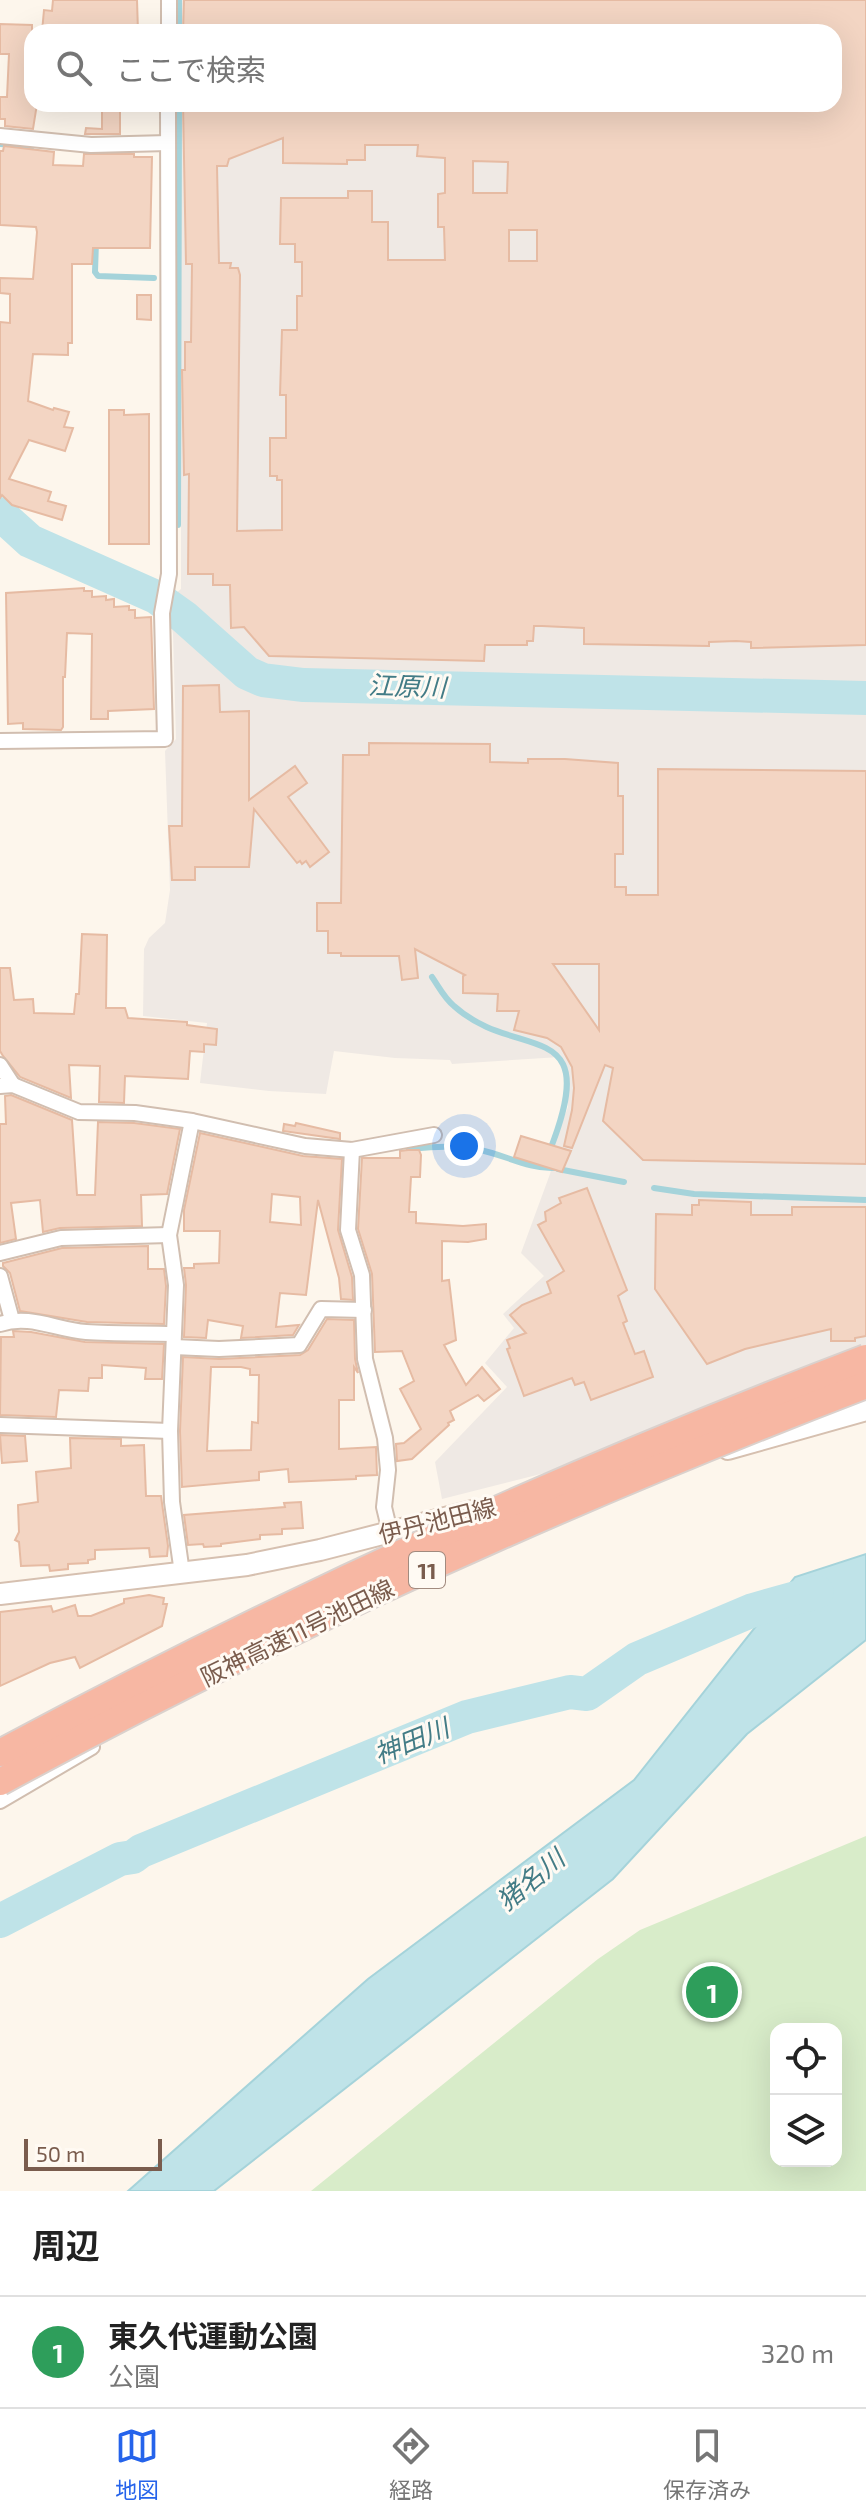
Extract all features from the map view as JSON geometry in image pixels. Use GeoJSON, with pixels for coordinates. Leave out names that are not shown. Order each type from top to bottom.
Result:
{"type":"FeatureCollection","features":[{"type":"Feature","properties":{"kind":"highway","name":"阪神高速11号池田線"},"geometry":{"type":"LineString","coordinates":[[0,1753],[274,1613],[451,1531],[700,1422],[866,1358]]}},
{"type":"Feature","properties":{"kind":"highway","name":"阪神高速11号池田線"},"geometry":{"type":"LineString","coordinates":[[0,1781],[287,1635],[461,1554],[608,1488],[866,1385]]}},
{"type":"Feature","properties":{"kind":"main road","name":"伊丹池田線"},"geometry":{"type":"LineString","coordinates":[[0,1594],[247,1565],[741,1446],[866,1410]]}},
{"type":"Feature","properties":{"kind":"main road"},"geometry":{"type":"LineString","coordinates":[[0,1781],[66,1748],[88,1730],[121,1692],[143,1675],[252,1625],[327,1618],[356,1611],[484,1555],[496,1539],[495,1505]]}},
{"type":"Feature","properties":{"kind":"street"},"geometry":{"type":"LineString","coordinates":[[169,0],[169,24]]}},
{"type":"Feature","properties":{"kind":"street"},"geometry":{"type":"LineString","coordinates":[[0,741],[165,739],[162,613],[167,591],[168,112]]}},
{"type":"Feature","properties":{"kind":"street"},"geometry":{"type":"LineString","coordinates":[[0,136],[91,145],[168,143]]}},
{"type":"Feature","properties":{"kind":"street"},"geometry":{"type":"LineString","coordinates":[[0,1065],[6,1086],[79,1112],[135,1113],[192,1121],[305,1146],[352,1150],[434,1135]]}},
{"type":"Feature","properties":{"kind":"street"},"geometry":{"type":"LineString","coordinates":[[182,1573],[172,1502],[170,1431],[176,1285],[169,1235],[192,1121]]}},
{"type":"Feature","properties":{"kind":"street"},"geometry":{"type":"LineString","coordinates":[[352,1150],[348,1230],[362,1275],[365,1359],[385,1438],[388,1470],[384,1507],[390,1532]]}},
{"type":"Feature","properties":{"kind":"street"},"geometry":{"type":"LineString","coordinates":[[0,1253],[61,1238],[169,1235]]}},
{"type":"Feature","properties":{"kind":"street"},"geometry":{"type":"LineString","coordinates":[[0,1276],[6,1322],[47,1323],[82,1332],[219,1349],[299,1345],[321,1309],[364,1310]]}},
{"type":"Feature","properties":{"kind":"street"},"geometry":{"type":"LineString","coordinates":[[0,1425],[170,1431]]}},
{"type":"Feature","properties":{"kind":"street"},"geometry":{"type":"LineString","coordinates":[[0,1801],[159,1711],[356,1611]]}},
{"type":"Feature","properties":{"kind":"shaded area"},"geometry":{"type":"Polygon","coordinates":[[[181,0],[866,0],[866,1392],[442,1499],[435,1462],[507,1387],[485,1363],[514,1328],[503,1314],[544,1276],[521,1253],[550,1174],[552,1148],[568,1107],[567,1074],[560,1057],[452,1064],[450,1060],[334,1051],[326,1094],[269,1091],[200,1083],[207,1023],[143,1016],[144,949],[149,938],[165,923],[170,890],[165,751],[176,739],[170,618],[172,596],[181,589],[181,112],[842,112],[842,24],[181,24],[181,0]]]}},
{"type":"Feature","properties":{"kind":"green space"},"geometry":{"type":"Polygon","coordinates":[[[866,1836],[866,2191],[311,2191],[598,1959],[640,1930],[866,1836]]]}},
{"type":"Feature","properties":{"kind":"water","name":"猪名川"},"geometry":{"type":"Polygon","coordinates":[[[866,1554],[866,1640],[747,1734],[613,1879],[214,2191],[128,2191],[368,1979],[634,1780],[795,1577],[866,1554]]]}},
{"type":"Feature","properties":{"kind":"building"},"geometry":{"type":"Polygon","coordinates":[[[53,0],[137,0],[138,24],[43,24],[44,10],[52,11],[53,0]]]}},
{"type":"Feature","properties":{"kind":"building"},"geometry":{"type":"Polygon","coordinates":[[[184,0],[866,0],[866,645],[751,648],[751,642],[736,641],[709,642],[709,646],[584,644],[584,628],[534,626],[533,641],[527,641],[527,645],[485,645],[484,661],[269,656],[244,627],[231,628],[230,585],[213,585],[213,574],[188,574],[189,474],[184,475],[182,370],[185,370],[185,342],[191,342],[192,264],[186,264],[183,112],[842,112],[842,24],[183,24],[184,0]],[[283,138],[229,159],[227,166],[217,166],[219,263],[231,263],[230,268],[238,268],[240,275],[237,531],[282,530],[282,480],[270,476],[270,438],[286,438],[286,395],[280,395],[282,330],[297,330],[297,296],[302,296],[302,262],[295,262],[295,244],[280,244],[281,198],[348,198],[348,191],[372,191],[372,222],[388,222],[388,260],[445,260],[444,227],[438,227],[438,194],[445,193],[445,158],[417,156],[418,145],[365,145],[365,160],[347,160],[347,164],[283,163],[283,138]],[[473,161],[473,193],[507,193],[508,162],[473,161]],[[509,230],[509,261],[537,261],[537,230],[509,230]]]}},
{"type":"Feature","properties":{"kind":"building"},"geometry":{"type":"Polygon","coordinates":[[[0,24],[24,25],[24,112],[36,112],[33,129],[5,126],[5,119],[0,119],[0,97],[7,97],[9,54],[0,54],[0,24]]]}},
{"type":"Feature","properties":{"kind":"building"},"geometry":{"type":"Polygon","coordinates":[[[102,112],[120,112],[120,134],[85,134],[86,128],[102,129],[102,112]]]}},
{"type":"Feature","properties":{"kind":"building"},"geometry":{"type":"Polygon","coordinates":[[[4,146],[54,152],[53,165],[83,166],[84,154],[152,157],[150,248],[93,248],[92,264],[72,264],[72,343],[68,343],[68,355],[33,354],[28,401],[69,412],[64,427],[73,428],[65,451],[29,440],[9,479],[51,492],[48,501],[66,506],[62,520],[12,505],[2,495],[0,498],[0,322],[10,323],[10,294],[0,293],[0,278],[33,279],[37,232],[36,227],[0,225],[0,151],[4,146]]]}},
{"type":"Feature","properties":{"kind":"building"},"geometry":{"type":"Polygon","coordinates":[[[137,295],[151,295],[151,320],[137,319],[137,295]]]}},
{"type":"Feature","properties":{"kind":"building"},"geometry":{"type":"Polygon","coordinates":[[[109,410],[124,410],[124,415],[149,414],[149,544],[109,544],[109,410]]]}},
{"type":"Feature","properties":{"kind":"building"},"geometry":{"type":"Polygon","coordinates":[[[84,588],[84,591],[92,591],[92,597],[114,599],[114,607],[129,606],[129,610],[135,610],[135,618],[151,617],[154,709],[108,711],[108,719],[91,719],[92,634],[67,633],[63,727],[61,730],[23,729],[23,723],[8,724],[6,593],[84,588]]]}},
{"type":"Feature","properties":{"kind":"building"},"geometry":{"type":"Polygon","coordinates":[[[219,685],[220,712],[249,711],[249,800],[295,766],[307,783],[288,797],[329,852],[310,867],[306,861],[297,863],[254,809],[249,867],[195,867],[195,880],[172,880],[169,826],[182,826],[183,686],[219,685]]]}},
{"type":"Feature","properties":{"kind":"building"},"geometry":{"type":"Polygon","coordinates":[[[369,743],[490,744],[490,762],[528,763],[528,759],[565,759],[618,763],[618,796],[623,796],[623,854],[615,854],[615,887],[626,887],[626,895],[658,895],[658,769],[866,771],[866,1164],[643,1160],[603,1121],[613,1068],[605,1065],[572,1148],[564,1146],[572,1110],[572,1067],[561,1047],[547,1038],[514,1030],[519,1011],[497,1011],[498,994],[463,993],[465,975],[415,949],[418,978],[402,980],[399,956],[341,956],[341,953],[328,953],[328,931],[317,931],[317,903],[341,903],[343,755],[369,755],[369,743]],[[553,964],[599,1030],[599,964],[553,964]]]}},
{"type":"Feature","properties":{"kind":"building"},"geometry":{"type":"Polygon","coordinates":[[[82,934],[107,935],[106,1008],[125,1008],[128,1018],[187,1022],[187,1025],[217,1029],[216,1045],[204,1044],[204,1052],[190,1051],[188,1079],[125,1076],[124,1103],[99,1102],[100,1066],[69,1065],[71,1098],[20,1077],[3,1056],[0,1051],[0,968],[10,968],[14,1000],[33,999],[34,1013],[74,1014],[76,994],[79,994],[82,934]]]}},
{"type":"Feature","properties":{"kind":"building"},"geometry":{"type":"Polygon","coordinates":[[[11,1095],[72,1120],[77,1195],[95,1195],[98,1122],[180,1129],[167,1194],[141,1195],[142,1226],[60,1228],[43,1232],[40,1200],[11,1203],[16,1239],[0,1243],[0,1124],[6,1124],[5,1096],[11,1095]]]}},
{"type":"Feature","properties":{"kind":"building"},"geometry":{"type":"Polygon","coordinates":[[[296,1123],[340,1133],[340,1139],[283,1131],[284,1124],[295,1126],[296,1123]]]}},
{"type":"Feature","properties":{"kind":"building"},"geometry":{"type":"Polygon","coordinates":[[[200,1133],[303,1156],[342,1159],[338,1230],[352,1277],[353,1300],[341,1299],[339,1278],[318,1200],[306,1295],[280,1293],[276,1327],[299,1325],[293,1335],[241,1338],[243,1326],[208,1320],[206,1338],[184,1337],[184,1268],[194,1268],[194,1264],[219,1263],[220,1231],[184,1231],[184,1210],[200,1133]],[[272,1194],[270,1222],[301,1225],[300,1197],[272,1194]]]}},
{"type":"Feature","properties":{"kind":"building"},"geometry":{"type":"Polygon","coordinates":[[[521,1136],[571,1151],[562,1172],[514,1157],[521,1136]]]}},
{"type":"Feature","properties":{"kind":"building"},"geometry":{"type":"Polygon","coordinates":[[[419,1150],[420,1177],[411,1177],[409,1212],[416,1212],[416,1223],[486,1224],[486,1239],[442,1241],[442,1281],[449,1280],[456,1340],[444,1345],[466,1385],[482,1367],[500,1389],[484,1401],[478,1395],[450,1411],[454,1420],[449,1425],[412,1459],[397,1461],[396,1444],[404,1443],[421,1429],[400,1389],[414,1381],[402,1351],[375,1352],[372,1274],[358,1229],[362,1158],[400,1158],[400,1151],[419,1150]]]}},
{"type":"Feature","properties":{"kind":"building"},"geometry":{"type":"Polygon","coordinates":[[[587,1188],[627,1290],[618,1296],[627,1321],[623,1323],[635,1354],[644,1351],[653,1377],[591,1400],[584,1382],[575,1385],[572,1378],[524,1396],[507,1349],[510,1348],[507,1340],[526,1333],[510,1315],[522,1305],[551,1293],[547,1282],[564,1271],[538,1225],[546,1221],[545,1212],[561,1203],[559,1198],[587,1188]]]}},
{"type":"Feature","properties":{"kind":"building"},"geometry":{"type":"Polygon","coordinates":[[[699,1200],[751,1202],[751,1215],[792,1215],[792,1207],[866,1207],[866,1336],[855,1338],[855,1341],[831,1341],[831,1329],[745,1349],[707,1364],[655,1289],[656,1214],[692,1215],[692,1205],[699,1205],[699,1200]]]}},
{"type":"Feature","properties":{"kind":"building"},"geometry":{"type":"Polygon","coordinates":[[[148,1246],[148,1269],[164,1269],[164,1324],[87,1322],[20,1311],[10,1273],[3,1266],[3,1263],[62,1248],[148,1246]]]}},
{"type":"Feature","properties":{"kind":"building"},"geometry":{"type":"Polygon","coordinates":[[[327,1319],[354,1320],[358,1373],[354,1367],[354,1400],[339,1400],[339,1449],[376,1447],[377,1475],[289,1482],[288,1469],[259,1472],[259,1480],[182,1487],[180,1431],[183,1357],[219,1359],[300,1355],[308,1350],[327,1319]],[[211,1367],[207,1451],[251,1450],[252,1422],[258,1423],[259,1375],[250,1375],[250,1369],[211,1367]]]}},
{"type":"Feature","properties":{"kind":"building"},"geometry":{"type":"Polygon","coordinates":[[[13,1331],[85,1342],[164,1344],[162,1379],[145,1379],[146,1368],[102,1365],[102,1378],[89,1378],[88,1391],[59,1390],[56,1417],[0,1415],[1,1337],[14,1337],[13,1331]]]}},
{"type":"Feature","properties":{"kind":"building"},"geometry":{"type":"Polygon","coordinates":[[[0,1435],[25,1436],[27,1461],[2,1463],[0,1435]]]}},
{"type":"Feature","properties":{"kind":"building"},"geometry":{"type":"Polygon","coordinates":[[[70,1438],[121,1439],[121,1446],[144,1445],[146,1496],[161,1496],[167,1556],[150,1557],[149,1548],[95,1550],[95,1559],[88,1560],[88,1563],[68,1564],[68,1569],[50,1571],[49,1565],[21,1566],[19,1542],[15,1540],[19,1532],[18,1505],[38,1502],[36,1472],[71,1468],[70,1438]]]}},
{"type":"Feature","properties":{"kind":"building"},"geometry":{"type":"Polygon","coordinates":[[[301,1502],[303,1528],[282,1529],[282,1534],[260,1535],[260,1539],[221,1546],[188,1545],[184,1515],[285,1507],[284,1503],[301,1502]]]}},
{"type":"Feature","properties":{"kind":"building"},"geometry":{"type":"Polygon","coordinates":[[[149,1595],[164,1598],[163,1604],[167,1604],[162,1626],[80,1668],[75,1657],[50,1663],[0,1686],[0,1612],[51,1606],[53,1612],[75,1605],[78,1616],[91,1616],[124,1603],[124,1599],[149,1595]]]}},
{"type":"Feature","properties":{"kind":"waterway"},"geometry":{"type":"LineString","coordinates":[[179,0],[179,24]]}},
{"type":"Feature","properties":{"kind":"waterway"},"geometry":{"type":"LineString","coordinates":[[178,525],[179,112]]}},
{"type":"Feature","properties":{"kind":"waterway"},"geometry":{"type":"LineString","coordinates":[[0,144],[32,146]]}},
{"type":"Feature","properties":{"kind":"waterway"},"geometry":{"type":"LineString","coordinates":[[96,241],[95,272],[98,276],[154,278]]}},
{"type":"Feature","properties":{"kind":"waterway","name":"江原川"},"geometry":{"type":"LineString","coordinates":[[0,514],[30,541],[156,597],[184,617],[247,673],[263,680],[304,685],[866,698]]}},
{"type":"Feature","properties":{"kind":"waterway"},"geometry":{"type":"LineString","coordinates":[[178,600],[178,612]]}},
{"type":"Feature","properties":{"kind":"waterway"},"geometry":{"type":"LineString","coordinates":[[432,977],[450,1003],[478,1023],[546,1048],[560,1059],[567,1078],[564,1107],[550,1150]]}},
{"type":"Feature","properties":{"kind":"waterway"},"geometry":{"type":"LineString","coordinates":[[409,1149],[471,1148],[535,1166],[554,1168]]}},
{"type":"Feature","properties":{"kind":"waterway"},"geometry":{"type":"LineString","coordinates":[[558,1169],[624,1182]]}},
{"type":"Feature","properties":{"kind":"waterway"},"geometry":{"type":"LineString","coordinates":[[654,1188],[694,1194],[866,1200]]}},
{"type":"Feature","properties":{"kind":"waterway","name":"神田川"},"geometry":{"type":"LineString","coordinates":[[0,1921],[120,1859],[133,1857],[141,1851],[467,1717],[570,1692],[587,1694],[637,1659],[753,1610],[817,1592]]}},
{"type":"Feature","properties":{"kind":"place","name":"東久代運動公園"},"geometry":{"type":"Point","coordinates":[712,1992]}}]}
